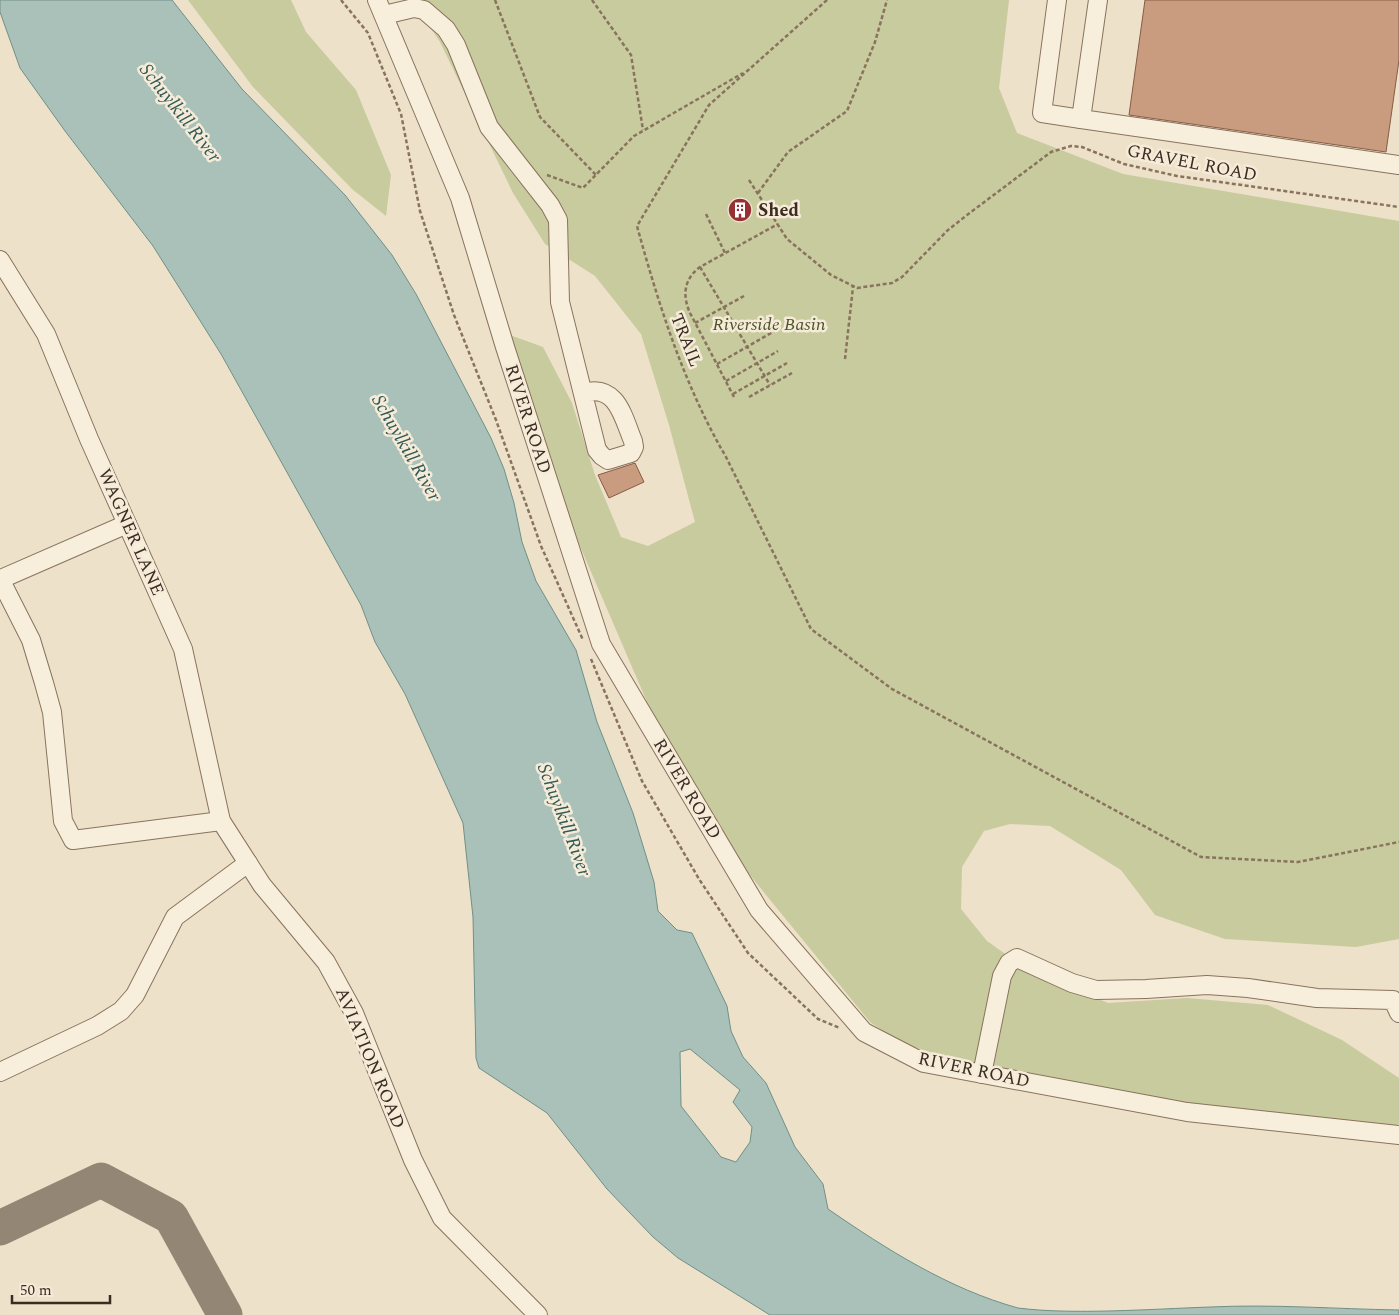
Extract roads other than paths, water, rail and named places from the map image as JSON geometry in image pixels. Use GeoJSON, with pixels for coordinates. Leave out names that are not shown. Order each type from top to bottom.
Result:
{"type":"FeatureCollection","features":[{"type":"Feature","properties":{"kind":"street"},"geometry":{"type":"LineString","coordinates":[[1057,0],[1042,113],[1399,165]]}},
{"type":"Feature","properties":{"kind":"street"},"geometry":{"type":"LineString","coordinates":[[1081,119],[1098,0]]}},
{"type":"Feature","properties":{"kind":"street"},"geometry":{"type":"LineString","coordinates":[[380,7],[419,9],[435,18],[446,29],[456,45],[489,127],[550,205],[558,220],[560,302],[583,393]]}},
{"type":"Feature","properties":{"kind":"street","name":"RIVER ROAD"},"geometry":{"type":"LineString","coordinates":[[380,7],[460,198],[505,347],[601,644],[759,910],[864,1032],[924,1063],[1187,1112],[1399,1135]]}},
{"type":"Feature","properties":{"kind":"street","name":"WAGNER LANE"},"geometry":{"type":"LineString","coordinates":[[0,260],[46,334],[89,439],[184,649],[221,821]]}},
{"type":"Feature","properties":{"kind":"street"},"geometry":{"type":"LineString","coordinates":[[128,524],[0,579],[32,640],[52,712],[63,821],[72,840],[221,821]]}},
{"type":"Feature","properties":{"kind":"street","name":"AVIATION ROAD"},"geometry":{"type":"LineString","coordinates":[[221,821],[262,885],[326,962],[354,1013],[413,1160],[442,1218],[538,1315]]}},
{"type":"Feature","properties":{"kind":"street"},"geometry":{"type":"LineString","coordinates":[[0,1072],[97,1026],[120,1011],[135,995],[175,916],[248,863]]}},
{"type":"Feature","properties":{"kind":"street"},"geometry":{"type":"LineString","coordinates":[[982,1074],[1002,976],[1010,963],[1017,958],[1072,983],[1096,990],[1207,985],[1248,988],[1317,998],[1393,1000],[1399,1013]]}},
{"type":"Feature","properties":{"kind":"water","name":"Schuylkill River"},"geometry":{"type":"Polygon","coordinates":[[[0,0],[172,0],[242,89],[345,195],[392,255],[416,294],[491,438],[504,469],[514,503],[522,542],[536,581],[576,650],[597,722],[633,813],[654,882],[658,911],[677,930],[692,933],[727,1006],[731,1031],[743,1057],[766,1083],[795,1147],[823,1184],[828,1209],[895,1253],[943,1279],[992,1300],[1018,1308],[1087,1311],[1281,1306],[1399,1310],[1399,1315],[770,1315],[678,1258],[653,1237],[607,1189],[547,1113],[479,1068],[476,1058],[473,917],[463,823],[405,694],[375,642],[361,605],[221,354],[153,246],[65,131],[20,68],[0,12],[0,0]],[[690,1049],[680,1052],[681,1106],[721,1157],[736,1162],[750,1142],[752,1127],[733,1102],[740,1090],[690,1049]]]}},
{"type":"Feature","properties":{"kind":"place","name":"Shed"},"geometry":{"type":"Point","coordinates":[740,210]}},
{"type":"Feature","properties":{"kind":"park label","name":"Riverside Basin"},"geometry":{"type":"Point","coordinates":[769,324]}}]}
